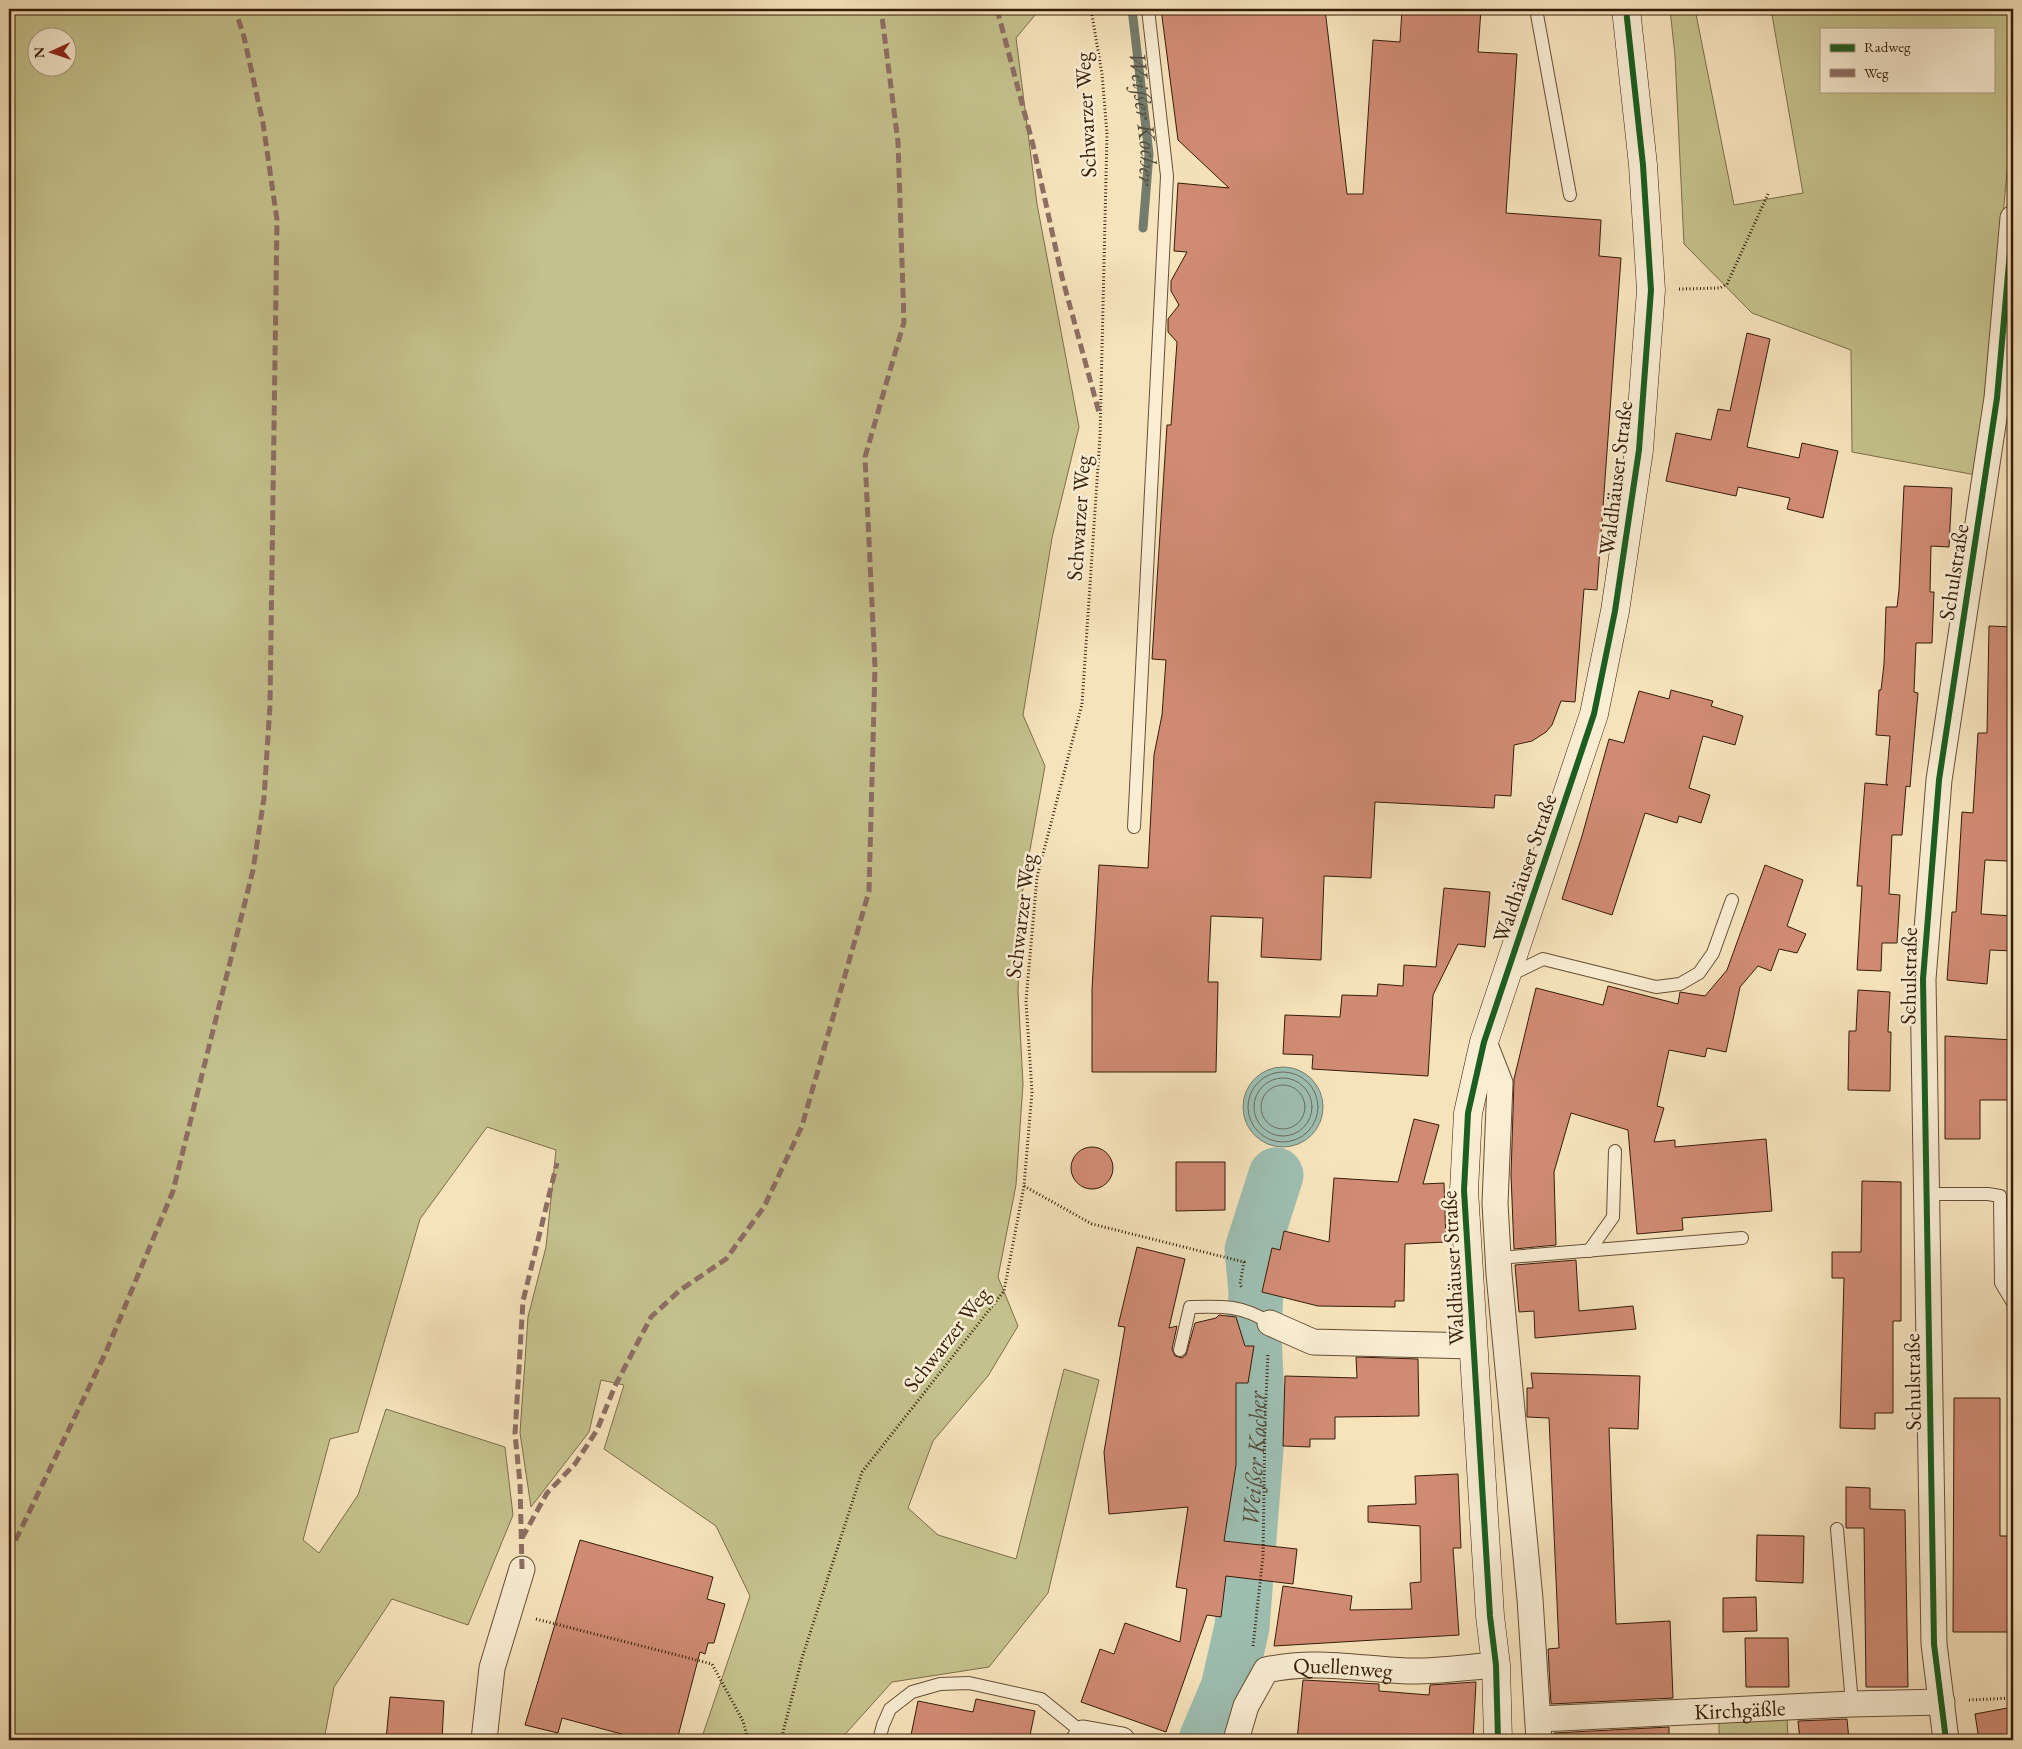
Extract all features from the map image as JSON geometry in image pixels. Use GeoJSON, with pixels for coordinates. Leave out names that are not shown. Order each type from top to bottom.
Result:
{"type":"FeatureCollection","features":[{"type":"Feature","properties":{"kind":"street","name":"Waldhäuser Straße"},"geometry":{"type":"LineString","coordinates":[[1498,1740],[1496,1665],[1490,1616],[1464,1190],[1468,1113],[1484,1042],[1594,714],[1615,611],[1639,450],[1651,290],[1644,165],[1626,9]]}},
{"type":"Feature","properties":{"kind":"street","name":"Schulstraße"},"geometry":{"type":"LineString","coordinates":[[1946,1740],[1934,1644],[1922,978],[1929,877],[1939,780],[1998,398],[2013,218]]}},
{"type":"Feature","properties":{"kind":"street","name":"Waldhäuser Straße"},"geometry":{"type":"LineString","coordinates":[[1484,1042],[1500,1083],[1495,1203],[1498,1258],[1529,1589],[1539,1730]]}},
{"type":"Feature","properties":{"kind":"street"},"geometry":{"type":"LineString","coordinates":[[1261,1317],[1313,1342],[1474,1346]]}},
{"type":"Feature","properties":{"kind":"street"},"geometry":{"type":"LineString","coordinates":[[484,1740],[492,1668],[522,1569]]}},
{"type":"Feature","properties":{"kind":"street","name":"Quellenweg"},"geometry":{"type":"LineString","coordinates":[[1236,1740],[1246,1706],[1266,1670],[1292,1664],[1319,1664],[1410,1671],[1496,1665]]}},
{"type":"Feature","properties":{"kind":"street","name":"Kirchgäßle"},"geometry":{"type":"LineString","coordinates":[[1539,1730],[1852,1704],[1942,1702]]}},
{"type":"Feature","properties":{"kind":"street"},"geometry":{"type":"LineString","coordinates":[[1081,1737],[1122,1740]]}},
{"type":"Feature","properties":{"kind":"lane"},"geometry":{"type":"LineString","coordinates":[[1134,827],[1167,176],[1148,9]]}},
{"type":"Feature","properties":{"kind":"lane"},"geometry":{"type":"LineString","coordinates":[[1536,9],[1570,194]]}},
{"type":"Feature","properties":{"kind":"lane"},"geometry":{"type":"LineString","coordinates":[[1506,977],[1543,959],[1656,987],[1680,984],[1699,973],[1713,953],[1732,900]]}},
{"type":"Feature","properties":{"kind":"lane"},"geometry":{"type":"LineString","coordinates":[[1590,1251],[1612,1217],[1615,1151]]}},
{"type":"Feature","properties":{"kind":"lane"},"geometry":{"type":"LineString","coordinates":[[1926,1194],[1988,1194],[2000,1196],[2001,1283],[2013,1303]]}},
{"type":"Feature","properties":{"kind":"lane"},"geometry":{"type":"LineString","coordinates":[[1498,1258],[1742,1238]]}},
{"type":"Feature","properties":{"kind":"lane"},"geometry":{"type":"LineString","coordinates":[[1180,1350],[1190,1307],[1227,1306],[1261,1317]]}},
{"type":"Feature","properties":{"kind":"lane"},"geometry":{"type":"LineString","coordinates":[[1838,1529],[1852,1704]]}},
{"type":"Feature","properties":{"kind":"lane"},"geometry":{"type":"LineString","coordinates":[[879,1740],[890,1709],[912,1692],[940,1684],[969,1682],[1041,1700],[1081,1737]]}},
{"type":"Feature","properties":{"kind":"path"},"geometry":{"type":"LineString","coordinates":[[1696,289],[1720,288],[1727,284],[1768,194]]}},
{"type":"Feature","properties":{"kind":"path"},"geometry":{"type":"LineString","coordinates":[[1024,1186],[1092,1224],[1244,1262],[1240,1284],[1261,1317],[1265,1421],[1263,1556],[1253,1650]]}},
{"type":"Feature","properties":{"kind":"path"},"geometry":{"type":"LineString","coordinates":[[554,1624],[712,1664],[743,1722],[748,1740]]}},
{"type":"Feature","properties":{"kind":"path"},"geometry":{"type":"LineString","coordinates":[[1942,1702],[2013,1698]]}},
{"type":"Feature","properties":{"kind":"shaded area"},"geometry":{"type":"Polygon","coordinates":[[[9,9],[1040,9],[1016,38],[1037,204],[1079,427],[1052,538],[1023,715],[1045,766],[1021,900],[1018,991],[1023,1084],[1016,1185],[998,1277],[1018,1326],[988,1376],[933,1441],[908,1508],[938,1535],[1016,1559],[1064,1369],[1099,1380],[1048,1593],[989,1667],[892,1682],[840,1740],[701,1740],[750,1596],[716,1526],[604,1449],[624,1385],[601,1380],[589,1432],[531,1507],[520,1433],[528,1317],[546,1247],[556,1150],[487,1127],[420,1219],[358,1432],[330,1439],[303,1540],[319,1553],[358,1495],[386,1409],[505,1447],[513,1515],[468,1625],[392,1599],[334,1687],[324,1740],[9,1740],[9,9]]]}},
{"type":"Feature","properties":{"kind":"shaded area"},"geometry":{"type":"Polygon","coordinates":[[[1670,9],[1695,9],[1734,205],[1803,193],[1771,9],[2013,9],[2013,107],[1986,399],[1976,475],[1852,452],[1851,350],[1752,313],[1684,244],[1675,56],[1670,9]]]}},
{"type":"Feature","properties":{"kind":"shaded area"},"geometry":{"type":"Polygon","coordinates":[[[1787,1714],[1788,1740],[1719,1740],[1719,1719],[1787,1714]]]}},
{"type":"Feature","properties":{"kind":"water"},"geometry":{"type":"Polygon","coordinates":[[[1275,1067],[1291,1067],[1312,1078],[1323,1099],[1323,1115],[1312,1136],[1291,1147],[1275,1147],[1261,1141],[1249,1129],[1243,1115],[1243,1099],[1249,1085],[1261,1073],[1275,1067]]]}},
{"type":"Feature","properties":{"kind":"building"},"geometry":{"type":"Polygon","coordinates":[[[1161,9],[1325,9],[1347,194],[1363,194],[1373,40],[1400,42],[1402,9],[1481,9],[1478,52],[1517,54],[1506,213],[1601,220],[1599,256],[1621,258],[1597,590],[1584,589],[1575,702],[1561,701],[1552,725],[1546,732],[1532,741],[1514,745],[1511,796],[1495,795],[1494,808],[1375,802],[1371,878],[1324,876],[1321,960],[1261,957],[1263,918],[1211,916],[1208,982],[1218,982],[1216,1072],[1092,1072],[1092,990],[1099,865],[1148,868],[1154,755],[1162,715],[1166,660],[1152,659],[1167,425],[1171,425],[1177,342],[1168,332],[1168,319],[1179,305],[1171,291],[1171,281],[1187,252],[1174,251],[1178,183],[1229,188],[1178,140],[1161,9]]]}},
{"type":"Feature","properties":{"kind":"building"},"geometry":{"type":"Polygon","coordinates":[[[1747,333],[1770,339],[1747,447],[1799,458],[1802,443],[1838,451],[1823,518],[1787,509],[1790,498],[1738,487],[1736,496],[1666,481],[1676,433],[1711,440],[1718,409],[1730,411],[1747,333]]]}},
{"type":"Feature","properties":{"kind":"building"},"geometry":{"type":"Polygon","coordinates":[[[1904,486],[1952,488],[1949,547],[1931,546],[1930,592],[1934,592],[1932,643],[1916,643],[1914,692],[1918,693],[1910,787],[1906,786],[1902,835],[1892,835],[1889,894],[1900,895],[1897,943],[1882,943],[1881,971],[1857,970],[1862,886],[1857,886],[1865,783],[1888,785],[1886,784],[1890,736],[1876,735],[1879,690],[1881,690],[1884,664],[1886,607],[1897,607],[1899,590],[1904,486]]]}},
{"type":"Feature","properties":{"kind":"building"},"geometry":{"type":"Polygon","coordinates":[[[1989,626],[2013,627],[2013,785],[2008,861],[1985,860],[1981,914],[2013,916],[2013,951],[1990,950],[1987,984],[1947,980],[1952,912],[1956,912],[1962,812],[1973,813],[1978,733],[1987,733],[1989,626]]]}},
{"type":"Feature","properties":{"kind":"building"},"geometry":{"type":"Polygon","coordinates":[[[1671,690],[1713,701],[1711,706],[1743,716],[1735,745],[1703,736],[1689,788],[1710,795],[1701,823],[1679,816],[1677,823],[1645,813],[1612,915],[1562,899],[1609,739],[1624,743],[1639,691],[1669,699],[1671,690]]]}},
{"type":"Feature","properties":{"kind":"building"},"geometry":{"type":"Polygon","coordinates":[[[1765,865],[1803,880],[1787,926],[1806,934],[1797,953],[1779,949],[1771,971],[1758,966],[1740,987],[1726,1052],[1707,1048],[1705,1057],[1669,1050],[1657,1106],[1664,1108],[1654,1142],[1675,1140],[1675,1147],[1766,1139],[1772,1211],[1682,1218],[1683,1230],[1637,1234],[1628,1130],[1571,1113],[1554,1172],[1556,1245],[1514,1249],[1511,1175],[1514,1079],[1536,988],[1603,1005],[1608,986],[1678,1004],[1680,992],[1705,996],[1727,970],[1765,865]]]}},
{"type":"Feature","properties":{"kind":"building"},"geometry":{"type":"Polygon","coordinates":[[[1444,888],[1490,892],[1485,947],[1458,944],[1433,995],[1428,1076],[1312,1069],[1313,1055],[1283,1054],[1285,1015],[1340,1017],[1342,995],[1377,996],[1378,984],[1403,986],[1404,965],[1436,967],[1444,888]]]}},
{"type":"Feature","properties":{"kind":"building"},"geometry":{"type":"Polygon","coordinates":[[[1858,990],[1890,992],[1888,1032],[1891,1032],[1890,1091],[1848,1090],[1849,1031],[1856,1031],[1858,990]]]}},
{"type":"Feature","properties":{"kind":"building"},"geometry":{"type":"Polygon","coordinates":[[[1945,1036],[2013,1040],[2013,1100],[1980,1100],[1980,1139],[1945,1139],[1945,1036]]]}},
{"type":"Feature","properties":{"kind":"building"},"geometry":{"type":"Polygon","coordinates":[[[1414,1119],[1439,1125],[1423,1184],[1444,1183],[1446,1242],[1405,1244],[1404,1301],[1395,1301],[1395,1307],[1318,1306],[1262,1292],[1272,1248],[1280,1250],[1284,1231],[1329,1242],[1334,1178],[1398,1182],[1414,1119]]]}},
{"type":"Feature","properties":{"kind":"building"},"geometry":{"type":"Polygon","coordinates":[[[1096,1147],[1104,1150],[1110,1156],[1113,1168],[1110,1180],[1104,1186],[1088,1189],[1080,1186],[1074,1180],[1071,1164],[1074,1156],[1080,1150],[1096,1147]]]}},
{"type":"Feature","properties":{"kind":"building"},"geometry":{"type":"Polygon","coordinates":[[[1176,1162],[1225,1162],[1225,1210],[1176,1211],[1176,1162]]]}},
{"type":"Feature","properties":{"kind":"building"},"geometry":{"type":"Polygon","coordinates":[[[1862,1181],[1901,1182],[1901,1321],[1893,1321],[1893,1413],[1875,1413],[1875,1429],[1840,1428],[1844,1278],[1832,1278],[1832,1252],[1861,1252],[1862,1181]]]}},
{"type":"Feature","properties":{"kind":"building"},"geometry":{"type":"Polygon","coordinates":[[[1137,1247],[1185,1259],[1169,1328],[1177,1326],[1172,1349],[1175,1356],[1182,1358],[1186,1355],[1195,1323],[1216,1318],[1219,1315],[1236,1317],[1245,1346],[1254,1346],[1248,1383],[1236,1383],[1236,1465],[1224,1541],[1297,1549],[1293,1584],[1226,1576],[1221,1617],[1207,1615],[1166,1732],[1081,1702],[1100,1649],[1114,1654],[1125,1623],[1180,1642],[1187,1589],[1176,1587],[1188,1507],[1109,1514],[1104,1452],[1125,1327],[1118,1326],[1137,1247]]]}},
{"type":"Feature","properties":{"kind":"building"},"geometry":{"type":"Polygon","coordinates":[[[1576,1260],[1579,1311],[1633,1306],[1636,1329],[1535,1338],[1534,1311],[1519,1312],[1515,1265],[1576,1260]]]}},
{"type":"Feature","properties":{"kind":"building"},"geometry":{"type":"Polygon","coordinates":[[[1356,1357],[1418,1359],[1419,1416],[1335,1417],[1335,1439],[1310,1439],[1310,1447],[1283,1446],[1285,1376],[1357,1378],[1356,1357]]]}},
{"type":"Feature","properties":{"kind":"building"},"geometry":{"type":"Polygon","coordinates":[[[1531,1373],[1640,1376],[1638,1429],[1609,1428],[1616,1624],[1670,1621],[1673,1698],[1551,1704],[1548,1649],[1559,1648],[1549,1418],[1527,1417],[1527,1388],[1533,1388],[1531,1373]]]}},
{"type":"Feature","properties":{"kind":"building"},"geometry":{"type":"Polygon","coordinates":[[[1954,1398],[2000,1398],[2000,1536],[2013,1536],[2013,1632],[1953,1632],[1954,1398]]]}},
{"type":"Feature","properties":{"kind":"building"},"geometry":{"type":"Polygon","coordinates":[[[1458,1474],[1461,1548],[1453,1548],[1459,1635],[1274,1646],[1283,1586],[1352,1596],[1350,1610],[1412,1609],[1410,1583],[1421,1582],[1420,1526],[1368,1522],[1368,1506],[1416,1504],[1415,1476],[1458,1474]]]}},
{"type":"Feature","properties":{"kind":"building"},"geometry":{"type":"Polygon","coordinates":[[[1846,1487],[1870,1488],[1870,1509],[1905,1510],[1908,1687],[1866,1687],[1864,1528],[1846,1528],[1846,1487]]]}},
{"type":"Feature","properties":{"kind":"building"},"geometry":{"type":"Polygon","coordinates":[[[1757,1535],[1804,1536],[1803,1583],[1756,1581],[1757,1535]]]}},
{"type":"Feature","properties":{"kind":"building"},"geometry":{"type":"Polygon","coordinates":[[[580,1540],[713,1577],[707,1599],[725,1604],[714,1643],[708,1643],[705,1654],[700,1652],[677,1740],[644,1740],[562,1718],[558,1733],[525,1725],[580,1540]]]}},
{"type":"Feature","properties":{"kind":"building"},"geometry":{"type":"Polygon","coordinates":[[[1756,1597],[1757,1631],[1723,1632],[1723,1598],[1756,1597]]]}},
{"type":"Feature","properties":{"kind":"building"},"geometry":{"type":"Polygon","coordinates":[[[1745,1638],[1788,1638],[1789,1687],[1746,1687],[1745,1638]]]}},
{"type":"Feature","properties":{"kind":"building"},"geometry":{"type":"Polygon","coordinates":[[[1303,1680],[1379,1684],[1379,1691],[1429,1695],[1430,1685],[1476,1682],[1473,1740],[1297,1740],[1303,1680]]]}},
{"type":"Feature","properties":{"kind":"building"},"geometry":{"type":"Polygon","coordinates":[[[390,1697],[444,1701],[442,1740],[386,1740],[390,1697]]]}},
{"type":"Feature","properties":{"kind":"building"},"geometry":{"type":"Polygon","coordinates":[[[976,1699],[1035,1711],[1029,1740],[910,1740],[918,1701],[973,1712],[976,1699]]]}},
{"type":"Feature","properties":{"kind":"building"},"geometry":{"type":"Polygon","coordinates":[[[2013,1707],[2013,1740],[1979,1740],[1975,1714],[2013,1707]]]}},
{"type":"Feature","properties":{"kind":"building"},"geometry":{"type":"Polygon","coordinates":[[[1847,1719],[1849,1740],[1800,1740],[1798,1721],[1847,1719]]]}},
{"type":"Feature","properties":{"kind":"building"},"geometry":{"type":"Polygon","coordinates":[[[1669,1727],[1669,1740],[1555,1740],[1554,1733],[1669,1727]]]}},
{"type":"Feature","properties":{"kind":"waterway","name":"Weißer Kocher"},"geometry":{"type":"LineString","coordinates":[[1132,9],[1149,154],[1143,228]]}},
{"type":"Feature","properties":{"kind":"waterway","name":"Weißer Kocher"},"geometry":{"type":"LineString","coordinates":[[1206,1740],[1228,1688],[1242,1627],[1258,1424],[1254,1333],[1256,1292],[1252,1250],[1276,1175]]}},
{"type":"Feature","properties":{"kind":"marked path"},"geometry":{"type":"LineString","coordinates":[[9,1554],[106,1352],[173,1191],[253,870],[264,798],[270,705],[277,220],[263,123],[244,37],[235,9]]}},
{"type":"Feature","properties":{"kind":"marked path"},"geometry":{"type":"LineString","coordinates":[[522,1538],[547,1493],[575,1464],[597,1430],[615,1386],[651,1317],[679,1291],[726,1259],[764,1207],[802,1126],[869,891],[875,667],[865,457],[904,322],[898,142],[881,9]]}},
{"type":"Feature","properties":{"kind":"marked path"},"geometry":{"type":"LineString","coordinates":[[997,9],[1033,145],[1062,277],[1100,416]]}},
{"type":"Feature","properties":{"kind":"marked path"},"geometry":{"type":"LineString","coordinates":[[522,1569],[520,1483],[515,1434],[523,1301],[557,1163]]}},
{"type":"Feature","properties":{"kind":"cycle path"},"geometry":{"type":"LineString","coordinates":[[1498,1740],[1496,1665],[1490,1616],[1464,1190],[1468,1113],[1484,1042],[1594,714],[1615,611],[1639,450],[1651,290],[1643,165],[1626,9]]}},
{"type":"Feature","properties":{"kind":"cycle path"},"geometry":{"type":"LineString","coordinates":[[1946,1740],[1934,1644],[1923,979],[1939,780],[1997,398],[2013,218]]}}]}
